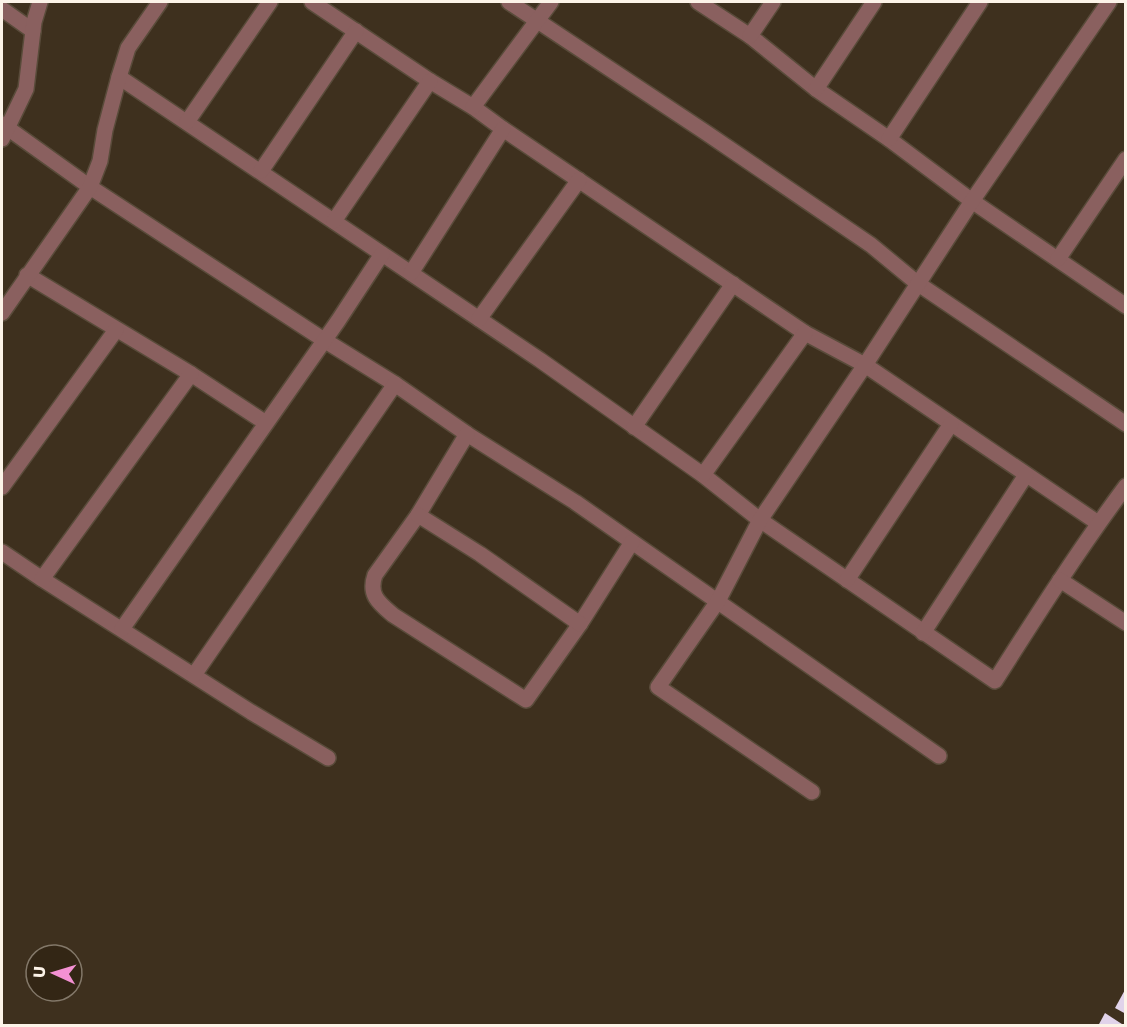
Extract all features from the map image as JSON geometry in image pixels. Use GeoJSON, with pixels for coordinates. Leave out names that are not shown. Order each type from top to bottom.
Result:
{"type":"FeatureCollection","features":[{"type":"Feature","properties":{"kind":"street"},"geometry":{"type":"LineString","coordinates":[[40,2],[33,31],[27,89],[3,130],[395,384],[467,434],[575,502],[939,756]]}},
{"type":"Feature","properties":{"kind":"street"},"geometry":{"type":"LineString","coordinates":[[2,314],[90,187],[100,161],[118,76],[128,48],[160,2]]}},
{"type":"Feature","properties":{"kind":"street"},"geometry":{"type":"LineString","coordinates":[[187,122],[270,2]]}},
{"type":"Feature","properties":{"kind":"street"},"geometry":{"type":"LineString","coordinates":[[312,2],[473,107],[805,333],[865,365],[1098,523]]}},
{"type":"Feature","properties":{"kind":"street"},"geometry":{"type":"LineString","coordinates":[[509,2],[870,245],[917,283],[1125,424]]}},
{"type":"Feature","properties":{"kind":"street"},"geometry":{"type":"LineString","coordinates":[[473,107],[551,2]]}},
{"type":"Feature","properties":{"kind":"street"},"geometry":{"type":"LineString","coordinates":[[698,2],[750,36],[816,89],[889,139],[972,201],[1125,306]]}},
{"type":"Feature","properties":{"kind":"street"},"geometry":{"type":"LineString","coordinates":[[750,36],[773,2]]}},
{"type":"Feature","properties":{"kind":"street"},"geometry":{"type":"LineString","coordinates":[[816,89],[874,2]]}},
{"type":"Feature","properties":{"kind":"street"},"geometry":{"type":"LineString","coordinates":[[889,139],[980,2]]}},
{"type":"Feature","properties":{"kind":"street"},"geometry":{"type":"LineString","coordinates":[[812,792],[658,687],[718,601],[760,520],[972,201],[1109,2]]}},
{"type":"Feature","properties":{"kind":"street"},"geometry":{"type":"LineString","coordinates":[[2,9],[33,31]]}},
{"type":"Feature","properties":{"kind":"street"},"geometry":{"type":"LineString","coordinates":[[261,171],[356,31]]}},
{"type":"Feature","properties":{"kind":"street"},"geometry":{"type":"LineString","coordinates":[[118,76],[479,319],[704,475],[760,520],[995,681],[1060,580],[1125,486]]}},
{"type":"Feature","properties":{"kind":"street"},"geometry":{"type":"LineString","coordinates":[[334,221],[430,81]]}},
{"type":"Feature","properties":{"kind":"street"},"geometry":{"type":"LineString","coordinates":[[411,273],[503,129]]}},
{"type":"Feature","properties":{"kind":"street"},"geometry":{"type":"LineString","coordinates":[[1058,259],[1125,159]]}},
{"type":"Feature","properties":{"kind":"street"},"geometry":{"type":"LineString","coordinates":[[479,319],[579,180]]}},
{"type":"Feature","properties":{"kind":"street"},"geometry":{"type":"LineString","coordinates":[[122,629],[338,321],[382,254]]}},
{"type":"Feature","properties":{"kind":"street"},"geometry":{"type":"LineString","coordinates":[[27,275],[191,374],[266,423]]}},
{"type":"Feature","properties":{"kind":"street"},"geometry":{"type":"LineString","coordinates":[[634,427],[733,284]]}},
{"type":"Feature","properties":{"kind":"street"},"geometry":{"type":"LineString","coordinates":[[2,487],[116,330]]}},
{"type":"Feature","properties":{"kind":"street"},"geometry":{"type":"LineString","coordinates":[[704,475],[805,333]]}},
{"type":"Feature","properties":{"kind":"street"},"geometry":{"type":"LineString","coordinates":[[42,579],[191,374]]}},
{"type":"Feature","properties":{"kind":"street"},"geometry":{"type":"LineString","coordinates":[[194,675],[395,384]]}},
{"type":"Feature","properties":{"kind":"street"},"geometry":{"type":"LineString","coordinates":[[847,580],[951,424]]}},
{"type":"Feature","properties":{"kind":"street"},"geometry":{"type":"LineString","coordinates":[[467,434],[418,515],[375,574],[372,583],[373,593],[379,603],[393,615],[526,700],[580,624],[632,542]]}},
{"type":"Feature","properties":{"kind":"street"},"geometry":{"type":"LineString","coordinates":[[923,633],[1026,475]]}},
{"type":"Feature","properties":{"kind":"street"},"geometry":{"type":"LineString","coordinates":[[418,515],[480,554],[580,624]]}},
{"type":"Feature","properties":{"kind":"street"},"geometry":{"type":"LineString","coordinates":[[2,552],[251,712],[328,758]]}},
{"type":"Feature","properties":{"kind":"street"},"geometry":{"type":"LineString","coordinates":[[1060,580],[1125,623]]}},
{"type":"Feature","properties":{"kind":"building"},"geometry":{"type":"Polygon","coordinates":[[[1126,988],[1126,1014],[1115,1008],[1126,988]]]}},
{"type":"Feature","properties":{"kind":"building"},"geometry":{"type":"Polygon","coordinates":[[[1105,1013],[1125,1026],[1098,1026],[1105,1013]]]}}]}
